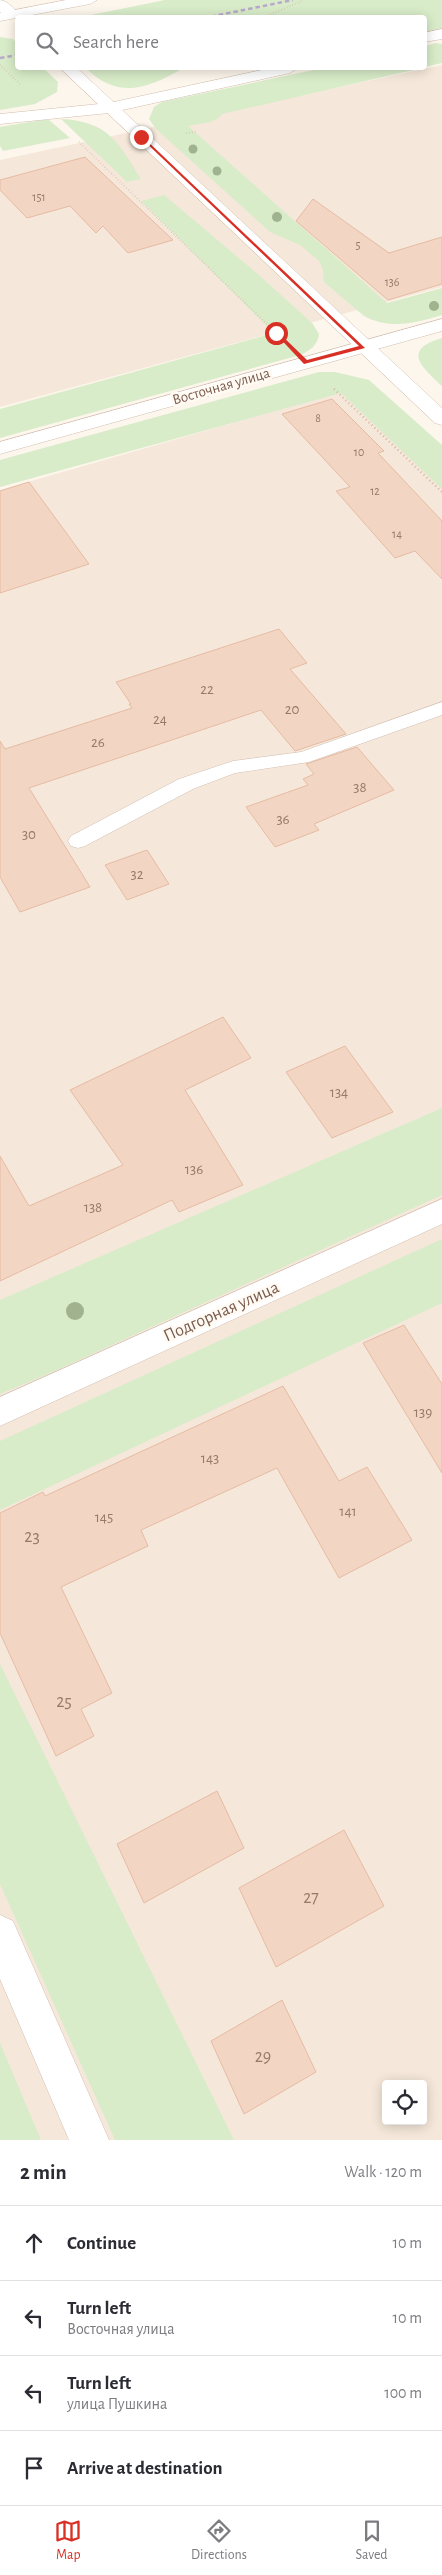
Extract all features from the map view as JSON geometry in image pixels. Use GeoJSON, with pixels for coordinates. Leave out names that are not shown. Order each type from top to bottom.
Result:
{"type":"FeatureCollection","features":[{"type":"Feature","properties":{"kind":"street"},"geometry":{"type":"LineString","coordinates":[[19,15],[90,0]]}},
{"type":"Feature","properties":{"kind":"street"},"geometry":{"type":"LineString","coordinates":[[0,4],[10,17]]}},
{"type":"Feature","properties":{"kind":"street"},"geometry":{"type":"LineString","coordinates":[[427,37],[442,34]]}},
{"type":"Feature","properties":{"kind":"street"},"geometry":{"type":"LineString","coordinates":[[70,70],[442,419]]}},
{"type":"Feature","properties":{"kind":"street"},"geometry":{"type":"LineString","coordinates":[[0,118],[109,108],[281,70]]}},
{"type":"Feature","properties":{"kind":"street","name":"Восточная улица"},"geometry":{"type":"LineString","coordinates":[[0,448],[442,325]]}},
{"type":"Feature","properties":{"kind":"street","name":"Подгорная улица"},"geometry":{"type":"LineString","coordinates":[[0,1412],[442,1211]]}},
{"type":"Feature","properties":{"kind":"street"},"geometry":{"type":"LineString","coordinates":[[0,1934],[88,2140]]}},
{"type":"Feature","properties":{"kind":"lane"},"geometry":{"type":"LineString","coordinates":[[78,841],[186,784],[233,766],[303,758],[442,708]]}},
{"type":"Feature","properties":{"kind":"path"},"geometry":{"type":"LineString","coordinates":[[269,15],[302,1]]}},
{"type":"Feature","properties":{"kind":"path"},"geometry":{"type":"LineString","coordinates":[[0,65],[442,492]]}},
{"type":"Feature","properties":{"kind":"shaded area"},"geometry":{"type":"Polygon","coordinates":[[[442,65],[442,287],[0,407],[0,160],[419,70],[427,70],[427,68],[442,65]]]}},
{"type":"Feature","properties":{"kind":"shaded area"},"geometry":{"type":"Polygon","coordinates":[[[357,387],[442,468],[442,2140],[0,2140],[0,490],[357,387]]]}},
{"type":"Feature","properties":{"kind":"green space"},"geometry":{"type":"Polygon","coordinates":[[[165,0],[442,0],[442,28],[427,32],[427,15],[91,15],[165,0]]]}},
{"type":"Feature","properties":{"kind":"green space"},"geometry":{"type":"Polygon","coordinates":[[[0,37],[13,39],[15,42],[15,70],[45,70],[58,82],[57,92],[35,104],[0,110],[0,37]]]}},
{"type":"Feature","properties":{"kind":"green space"},"geometry":{"type":"Polygon","coordinates":[[[436,43],[442,44],[442,63],[427,67],[427,45],[436,43]]]}},
{"type":"Feature","properties":{"kind":"green space"},"geometry":{"type":"Polygon","coordinates":[[[88,70],[179,70],[158,81],[133,88],[122,88],[98,78],[88,70]]]}},
{"type":"Feature","properties":{"kind":"green space"},"geometry":{"type":"Polygon","coordinates":[[[314,70],[413,70],[222,114],[216,120],[188,126],[387,303],[442,288],[442,315],[403,324],[383,323],[364,316],[324,282],[323,270],[319,261],[300,245],[270,232],[156,129],[149,119],[154,107],[162,102],[314,70]]]}},
{"type":"Feature","properties":{"kind":"green space"},"geometry":{"type":"Polygon","coordinates":[[[61,119],[90,124],[101,129],[110,136],[126,155],[141,179],[127,182],[61,119]]]}},
{"type":"Feature","properties":{"kind":"green space"},"geometry":{"type":"Polygon","coordinates":[[[49,120],[70,138],[3,151],[0,146],[0,127],[49,120]]]}},
{"type":"Feature","properties":{"kind":"green space"},"geometry":{"type":"Polygon","coordinates":[[[164,195],[252,269],[312,323],[319,334],[315,345],[300,355],[0,438],[0,409],[274,333],[141,201],[164,195]]]}},
{"type":"Feature","properties":{"kind":"green space"},"geometry":{"type":"Polygon","coordinates":[[[442,338],[442,386],[422,366],[419,353],[429,343],[442,338]]]}},
{"type":"Feature","properties":{"kind":"green space"},"geometry":{"type":"Polygon","coordinates":[[[319,372],[335,372],[369,380],[442,445],[442,489],[341,393],[0,487],[0,460],[319,372]]]}},
{"type":"Feature","properties":{"kind":"green space"},"geometry":{"type":"Polygon","coordinates":[[[442,1108],[442,1195],[0,1394],[0,1300],[442,1108]]]}},
{"type":"Feature","properties":{"kind":"green space"},"geometry":{"type":"Polygon","coordinates":[[[442,1239],[442,1303],[0,1510],[0,1441],[442,1239]]]}},
{"type":"Feature","properties":{"kind":"green space"},"geometry":{"type":"Polygon","coordinates":[[[0,1664],[234,2140],[115,2140],[0,1884],[0,1664]]]}},
{"type":"Feature","properties":{"kind":"green space"},"geometry":{"type":"Polygon","coordinates":[[[0,2043],[41,2140],[0,2140],[0,2043]]]}},
{"type":"Feature","properties":{"kind":"building"},"geometry":{"type":"Polygon","coordinates":[[[85,157],[173,240],[128,253],[103,226],[96,233],[70,206],[27,218],[0,190],[0,180],[85,157]]]}},
{"type":"Feature","properties":{"kind":"building"},"geometry":{"type":"Polygon","coordinates":[[[313,199],[389,253],[442,237],[442,284],[388,300],[296,221],[313,199]]]}},
{"type":"Feature","properties":{"kind":"building"},"geometry":{"type":"Polygon","coordinates":[[[332,399],[384,451],[378,453],[442,521],[442,579],[415,551],[395,558],[336,491],[350,487],[282,414],[332,399]]]}},
{"type":"Feature","properties":{"kind":"building"},"geometry":{"type":"Polygon","coordinates":[[[29,482],[89,564],[0,593],[0,491],[29,482]]]}},
{"type":"Feature","properties":{"kind":"building"},"geometry":{"type":"Polygon","coordinates":[[[279,629],[307,663],[290,669],[346,734],[295,751],[261,710],[29,788],[90,887],[20,912],[0,877],[0,741],[5,749],[132,708],[116,682],[279,629]]]}},
{"type":"Feature","properties":{"kind":"building"},"geometry":{"type":"Polygon","coordinates":[[[357,747],[394,790],[314,824],[319,830],[275,847],[246,807],[308,785],[303,779],[314,774],[306,764],[357,747]]]}},
{"type":"Feature","properties":{"kind":"building"},"geometry":{"type":"Polygon","coordinates":[[[147,850],[169,884],[127,900],[105,865],[147,850]]]}},
{"type":"Feature","properties":{"kind":"building"},"geometry":{"type":"Polygon","coordinates":[[[223,1017],[251,1058],[185,1090],[243,1185],[179,1212],[172,1200],[0,1281],[0,1156],[29,1206],[123,1165],[70,1090],[223,1017]]]}},
{"type":"Feature","properties":{"kind":"building"},"geometry":{"type":"Polygon","coordinates":[[[345,1046],[393,1112],[332,1138],[286,1072],[345,1046]]]}},
{"type":"Feature","properties":{"kind":"building"},"geometry":{"type":"Polygon","coordinates":[[[404,1325],[442,1384],[442,1473],[363,1343],[404,1325]]]}},
{"type":"Feature","properties":{"kind":"building"},"geometry":{"type":"Polygon","coordinates":[[[283,1386],[339,1481],[367,1467],[412,1540],[339,1578],[277,1468],[141,1530],[148,1546],[61,1587],[112,1693],[81,1709],[94,1736],[56,1756],[0,1633],[0,1513],[43,1492],[45,1496],[283,1386]]]}},
{"type":"Feature","properties":{"kind":"building"},"geometry":{"type":"Polygon","coordinates":[[[217,1791],[244,1848],[144,1903],[117,1844],[217,1791]]]}},
{"type":"Feature","properties":{"kind":"building"},"geometry":{"type":"Polygon","coordinates":[[[344,1830],[384,1906],[276,1967],[239,1888],[344,1830]]]}},
{"type":"Feature","properties":{"kind":"building"},"geometry":{"type":"Polygon","coordinates":[[[282,2000],[316,2072],[244,2114],[211,2041],[282,2000]]]}},
{"type":"Feature","properties":{"kind":"railway"},"geometry":{"type":"LineString","coordinates":[[219,15],[293,0]]}},
{"type":"Feature","properties":{"kind":"railway"},"geometry":{"type":"LineString","coordinates":[[0,58],[15,56]]}},
{"type":"Feature","properties":{"kind":"route"},"geometry":{"type":"LineString","coordinates":[[141,137],[363,346],[306,362],[276,333]]}}]}
